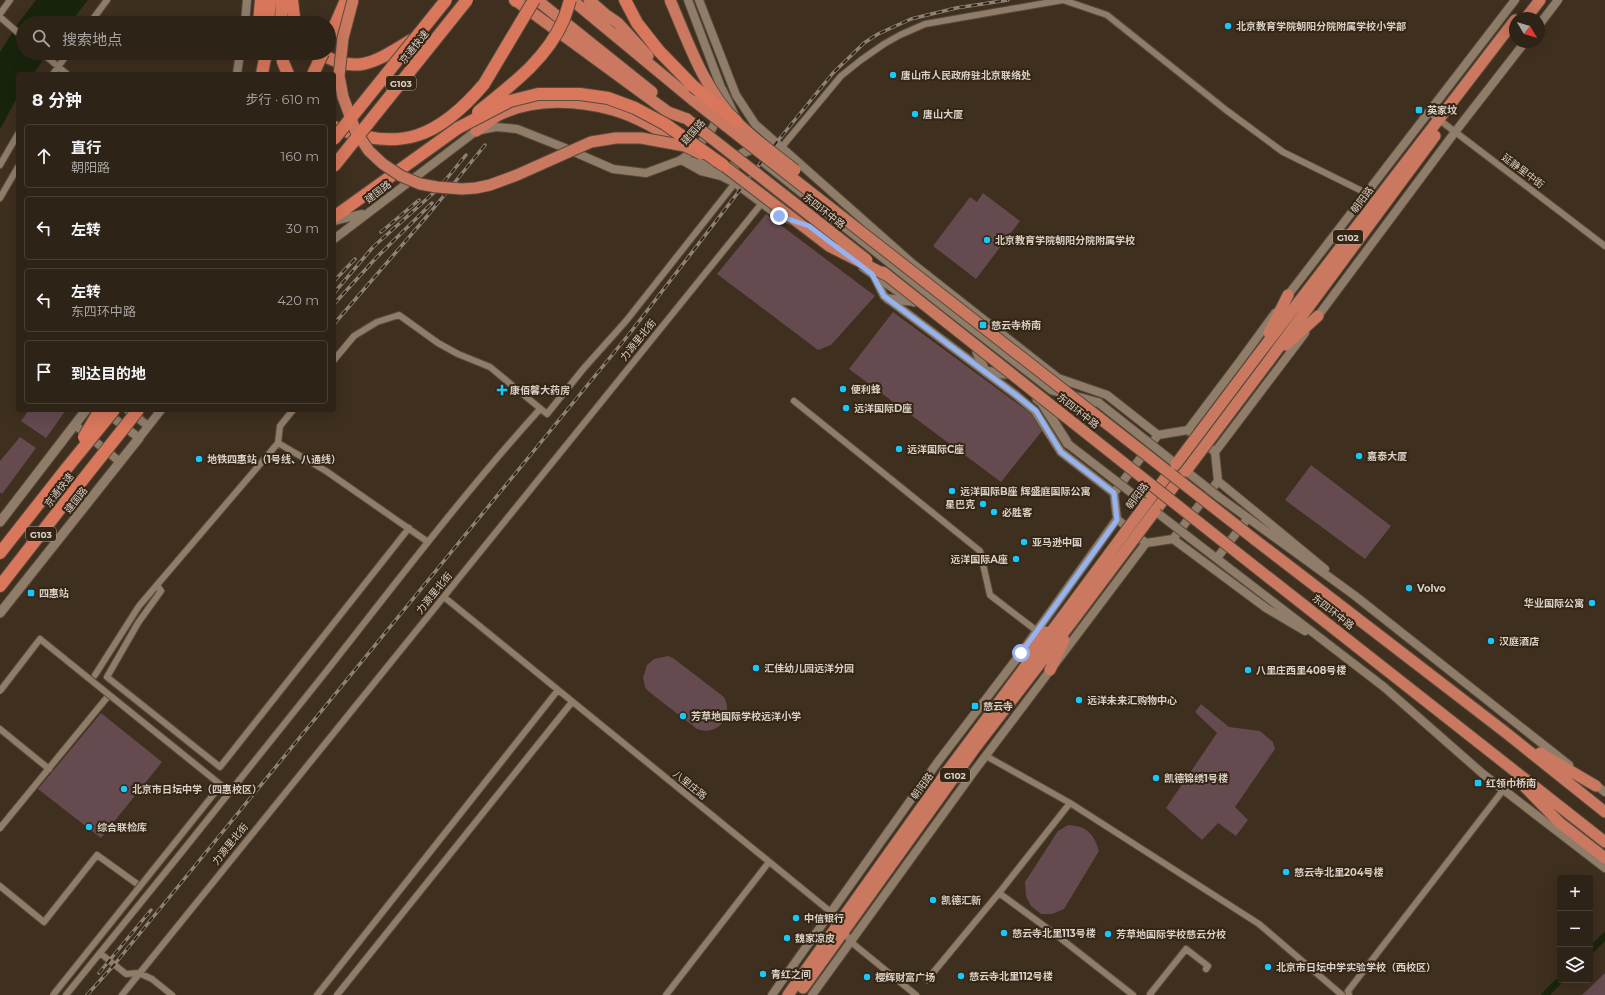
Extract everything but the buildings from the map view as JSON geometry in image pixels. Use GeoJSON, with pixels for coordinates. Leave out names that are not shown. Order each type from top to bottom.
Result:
{"type":"FeatureCollection","features":[{"type":"Feature","properties":{"kind":"highway"},"geometry":{"type":"LineString","coordinates":[[260,16],[261,0]]}},
{"type":"Feature","properties":{"kind":"highway"},"geometry":{"type":"LineString","coordinates":[[269,16],[270,0]]}},
{"type":"Feature","properties":{"kind":"highway"},"geometry":{"type":"LineString","coordinates":[[336,23],[346,0]]}},
{"type":"Feature","properties":{"kind":"highway"},"geometry":{"type":"LineString","coordinates":[[353,0],[343,38],[339,76],[343,97],[356,132],[369,151],[383,164],[401,176],[420,184],[437,187],[462,189],[476,188],[490,185],[517,175],[591,142],[616,138],[641,138],[685,146]]}},
{"type":"Feature","properties":{"kind":"highway","name":"京通快速"},"geometry":{"type":"LineString","coordinates":[[336,137],[446,0]]}},
{"type":"Feature","properties":{"kind":"highway","name":"京通快速"},"geometry":{"type":"LineString","coordinates":[[336,164],[467,0]]}},
{"type":"Feature","properties":{"kind":"highway"},"geometry":{"type":"LineString","coordinates":[[516,0],[668,112],[686,119]]}},
{"type":"Feature","properties":{"kind":"highway"},"geometry":{"type":"LineString","coordinates":[[336,128],[353,135],[377,140],[399,140],[420,135],[446,122],[468,103],[484,84],[534,0]]}},
{"type":"Feature","properties":{"kind":"highway","name":"东四环中路"},"geometry":{"type":"LineString","coordinates":[[537,0],[686,119],[888,276],[1605,842]]}},
{"type":"Feature","properties":{"kind":"highway"},"geometry":{"type":"LineString","coordinates":[[336,217],[458,128],[524,74],[548,48],[563,21],[571,0]]}},
{"type":"Feature","properties":{"kind":"highway","name":"东四环中路"},"geometry":{"type":"LineString","coordinates":[[571,0],[694,101],[1254,539],[1505,732],[1605,812]]}},
{"type":"Feature","properties":{"kind":"highway"},"geometry":{"type":"LineString","coordinates":[[589,0],[618,23],[675,85]]}},
{"type":"Feature","properties":{"kind":"highway"},"geometry":{"type":"LineString","coordinates":[[594,0],[605,14]]}},
{"type":"Feature","properties":{"kind":"highway"},"geometry":{"type":"LineString","coordinates":[[625,0],[637,23],[659,51],[693,86],[815,187],[899,260]]}},
{"type":"Feature","properties":{"kind":"highway"},"geometry":{"type":"LineString","coordinates":[[670,0],[703,75],[716,96],[736,121]]}},
{"type":"Feature","properties":{"kind":"highway","name":"朝阳路"},"geometry":{"type":"LineString","coordinates":[[1521,12],[1530,0]]}},
{"type":"Feature","properties":{"kind":"highway"},"geometry":{"type":"LineString","coordinates":[[1531,12],[1540,0]]}},
{"type":"Feature","properties":{"kind":"highway"},"geometry":{"type":"LineString","coordinates":[[284,16],[289,1]]}},
{"type":"Feature","properties":{"kind":"highway"},"geometry":{"type":"LineString","coordinates":[[289,1],[294,16]]}},
{"type":"Feature","properties":{"kind":"highway","name":"朝阳路"},"geometry":{"type":"LineString","coordinates":[[788,995],[841,927],[975,748],[1067,619],[1146,504],[1437,118],[1509,28]]}},
{"type":"Feature","properties":{"kind":"highway"},"geometry":{"type":"LineString","coordinates":[[332,60],[346,65],[359,66],[374,61],[415,38]]}},
{"type":"Feature","properties":{"kind":"highway","name":"朝阳路"},"geometry":{"type":"LineString","coordinates":[[1067,619],[1156,511],[1268,362],[1437,118],[1509,39]]}},
{"type":"Feature","properties":{"kind":"highway"},"geometry":{"type":"LineString","coordinates":[[256,72],[257,60]]}},
{"type":"Feature","properties":{"kind":"highway"},"geometry":{"type":"LineString","coordinates":[[262,72],[265,60]]}},
{"type":"Feature","properties":{"kind":"highway"},"geometry":{"type":"LineString","coordinates":[[283,60],[287,72]]}},
{"type":"Feature","properties":{"kind":"highway"},"geometry":{"type":"LineString","coordinates":[[314,72],[318,60]]}},
{"type":"Feature","properties":{"kind":"highway"},"geometry":{"type":"LineString","coordinates":[[458,128],[510,101],[538,94],[580,94],[608,98],[635,108],[665,124],[728,168],[830,246],[888,276]]}},
{"type":"Feature","properties":{"kind":"highway"},"geometry":{"type":"LineString","coordinates":[[476,131],[501,114],[528,105],[560,102],[579,104],[613,110],[633,118],[666,134],[685,146],[728,168]]}},
{"type":"Feature","properties":{"kind":"highway"},"geometry":{"type":"LineString","coordinates":[[1258,355],[1288,295]]}},
{"type":"Feature","properties":{"kind":"highway"},"geometry":{"type":"LineString","coordinates":[[1268,362],[1318,316]]}},
{"type":"Feature","properties":{"kind":"highway"},"geometry":{"type":"LineString","coordinates":[[66,469],[99,412]]}},
{"type":"Feature","properties":{"kind":"highway","name":"京通快速"},"geometry":{"type":"LineString","coordinates":[[0,553],[112,412]]}},
{"type":"Feature","properties":{"kind":"highway","name":"京通快速"},"geometry":{"type":"LineString","coordinates":[[0,586],[136,412]]}},
{"type":"Feature","properties":{"kind":"highway"},"geometry":{"type":"LineString","coordinates":[[1021,653],[1067,619]]}},
{"type":"Feature","properties":{"kind":"highway"},"geometry":{"type":"LineString","coordinates":[[1050,670],[1067,619]]}},
{"type":"Feature","properties":{"kind":"highway"},"geometry":{"type":"LineString","coordinates":[[1505,732],[1600,789]]}},
{"type":"Feature","properties":{"kind":"highway"},"geometry":{"type":"LineString","coordinates":[[1491,752],[1560,823],[1605,858]]}},
{"type":"Feature","properties":{"kind":"highway","name":"朝阳路"},"geometry":{"type":"LineString","coordinates":[[797,995],[841,927]]}},
{"type":"Feature","properties":{"kind":"main road","name":"东四环中路"},"geometry":{"type":"LineString","coordinates":[[722,90],[750,150],[944,306],[1052,390],[1099,403]]}},
{"type":"Feature","properties":{"kind":"main road"},"geometry":{"type":"LineString","coordinates":[[735,183],[728,168],[741,153],[750,150]]}},
{"type":"Feature","properties":{"kind":"main road","name":"东四环中路"},"geometry":{"type":"LineString","coordinates":[[681,160],[728,168],[748,179],[872,274],[912,301],[1042,403],[1068,444]]}},
{"type":"Feature","properties":{"kind":"main road"},"geometry":{"type":"LineString","coordinates":[[797,217],[810,199]]}},
{"type":"Feature","properties":{"kind":"main road"},"geometry":{"type":"LineString","coordinates":[[888,299],[912,301]]}},
{"type":"Feature","properties":{"kind":"main road"},"geometry":{"type":"LineString","coordinates":[[977,352],[985,371],[1006,374]]}},
{"type":"Feature","properties":{"kind":"main road"},"geometry":{"type":"LineString","coordinates":[[0,522],[85,412]]}},
{"type":"Feature","properties":{"kind":"main road","name":"建国路"},"geometry":{"type":"LineString","coordinates":[[0,613],[139,438]]}},
{"type":"Feature","properties":{"kind":"street"},"geometry":{"type":"LineString","coordinates":[[10,0],[0,15],[16,30]]}},
{"type":"Feature","properties":{"kind":"street"},"geometry":{"type":"LineString","coordinates":[[95,16],[107,0]]}},
{"type":"Feature","properties":{"kind":"street"},"geometry":{"type":"LineString","coordinates":[[246,16],[247,0]]}},
{"type":"Feature","properties":{"kind":"street","name":"建国路"},"geometry":{"type":"LineString","coordinates":[[336,238],[476,131],[496,127],[517,129],[613,169],[646,173],[681,160],[697,147],[712,128],[719,113],[722,90],[688,0]]}},
{"type":"Feature","properties":{"kind":"street","name":"东四环中路"},"geometry":{"type":"LineString","coordinates":[[699,0],[736,95],[755,124],[914,264],[1058,378],[1107,395],[1158,435]]}},
{"type":"Feature","properties":{"kind":"street"},"geometry":{"type":"LineString","coordinates":[[781,148],[842,76],[861,60],[900,35],[925,24],[1063,0],[1107,15],[1226,110],[1283,152],[1366,193]]}},
{"type":"Feature","properties":{"kind":"street","name":"朝阳路"},"geometry":{"type":"LineString","coordinates":[[1188,430],[1366,193],[1437,118],[1515,0]]}},
{"type":"Feature","properties":{"kind":"street"},"geometry":{"type":"LineString","coordinates":[[1545,17],[1558,0]]}},
{"type":"Feature","properties":{"kind":"street"},"geometry":{"type":"LineString","coordinates":[[1172,540],[1218,481],[1215,452],[1455,132],[1520,48]]}},
{"type":"Feature","properties":{"kind":"street"},"geometry":{"type":"LineString","coordinates":[[51,60],[65,72]]}},
{"type":"Feature","properties":{"kind":"street"},"geometry":{"type":"LineString","coordinates":[[54,72],[63,60]]}},
{"type":"Feature","properties":{"kind":"street"},"geometry":{"type":"LineString","coordinates":[[237,72],[239,60]]}},
{"type":"Feature","properties":{"kind":"street","name":"延静里中街"},"geometry":{"type":"LineString","coordinates":[[1437,118],[1605,246]]}},
{"type":"Feature","properties":{"kind":"street"},"geometry":{"type":"LineString","coordinates":[[0,165],[16,137]]}},
{"type":"Feature","properties":{"kind":"street","name":"东四环中路"},"geometry":{"type":"LineString","coordinates":[[681,160],[701,171],[721,176],[735,183],[779,216],[809,226]]}},
{"type":"Feature","properties":{"kind":"street"},"geometry":{"type":"LineString","coordinates":[[0,198],[16,170]]}},
{"type":"Feature","properties":{"kind":"street"},"geometry":{"type":"LineString","coordinates":[[336,358],[354,336],[377,322],[399,315],[438,343],[458,354],[490,367],[547,414],[584,368],[626,321],[735,183]]}},
{"type":"Feature","properties":{"kind":"street","name":"力源里北街"},"geometry":{"type":"LineString","coordinates":[[122,995],[762,203]]}},
{"type":"Feature","properties":{"kind":"street"},"geometry":{"type":"LineString","coordinates":[[336,221],[360,216],[378,206]]}},
{"type":"Feature","properties":{"kind":"street","name":"东四环中路"},"geometry":{"type":"LineString","coordinates":[[872,274],[884,296],[1036,411],[1061,452],[1114,493]]}},
{"type":"Feature","properties":{"kind":"street"},"geometry":{"type":"LineString","coordinates":[[794,401],[980,551],[990,595],[1037,631]]}},
{"type":"Feature","properties":{"kind":"street","name":"东四环中路"},"geometry":{"type":"LineString","coordinates":[[1099,403],[1247,519],[1354,595],[1600,789]]}},
{"type":"Feature","properties":{"kind":"street"},"geometry":{"type":"LineString","coordinates":[[66,995],[223,802],[428,542],[503,451],[540,409]]}},
{"type":"Feature","properties":{"kind":"street"},"geometry":{"type":"LineString","coordinates":[[106,412],[139,438],[159,412]]}},
{"type":"Feature","properties":{"kind":"street"},"geometry":{"type":"LineString","coordinates":[[130,412],[148,426]]}},
{"type":"Feature","properties":{"kind":"street"},"geometry":{"type":"LineString","coordinates":[[95,675],[139,606],[278,443],[280,426],[291,412]]}},
{"type":"Feature","properties":{"kind":"street"},"geometry":{"type":"LineString","coordinates":[[75,425],[120,462]]}},
{"type":"Feature","properties":{"kind":"street"},"geometry":{"type":"LineString","coordinates":[[1215,452],[1188,430],[1158,435],[1114,493],[1117,520],[1146,543],[1172,540],[1266,608],[1347,658]]}},
{"type":"Feature","properties":{"kind":"street"},"geometry":{"type":"LineString","coordinates":[[278,443],[326,471],[428,542]]}},
{"type":"Feature","properties":{"kind":"street","name":"东四环中路"},"geometry":{"type":"LineString","coordinates":[[1068,444],[1156,511]]}},
{"type":"Feature","properties":{"kind":"street","name":"东四环中路"},"geometry":{"type":"LineString","coordinates":[[1218,481],[1354,595]]}},
{"type":"Feature","properties":{"kind":"street"},"geometry":{"type":"LineString","coordinates":[[1156,511],[1384,686],[1483,774],[1605,868]]}},
{"type":"Feature","properties":{"kind":"street"},"geometry":{"type":"LineString","coordinates":[[1216,558],[1247,519]]}},
{"type":"Feature","properties":{"kind":"street","name":"朝阳路"},"geometry":{"type":"LineString","coordinates":[[772,995],[937,764],[1021,653],[1117,520]]}},
{"type":"Feature","properties":{"kind":"street"},"geometry":{"type":"LineString","coordinates":[[157,585],[161,591],[138,623],[107,677],[220,767],[409,528]]}},
{"type":"Feature","properties":{"kind":"street"},"geometry":{"type":"LineString","coordinates":[[812,995],[986,756],[1146,543]]}},
{"type":"Feature","properties":{"kind":"street","name":"八里庄路"},"geometry":{"type":"LineString","coordinates":[[444,597],[832,913],[851,942],[916,995]]}},
{"type":"Feature","properties":{"kind":"street"},"geometry":{"type":"LineString","coordinates":[[0,691],[40,639],[221,785],[53,995]]}},
{"type":"Feature","properties":{"kind":"street"},"geometry":{"type":"LineString","coordinates":[[317,995],[558,690]]}},
{"type":"Feature","properties":{"kind":"street"},"geometry":{"type":"LineString","coordinates":[[0,828],[108,695]]}},
{"type":"Feature","properties":{"kind":"street"},"geometry":{"type":"LineString","coordinates":[[337,995],[572,702]]}},
{"type":"Feature","properties":{"kind":"street"},"geometry":{"type":"LineString","coordinates":[[0,729],[49,769]]}},
{"type":"Feature","properties":{"kind":"street"},"geometry":{"type":"LineString","coordinates":[[986,756],[1070,803],[1259,924],[1342,995]]}},
{"type":"Feature","properties":{"kind":"street"},"geometry":{"type":"LineString","coordinates":[[1349,995],[1348,991],[1504,789]]}},
{"type":"Feature","properties":{"kind":"street"},"geometry":{"type":"LineString","coordinates":[[927,980],[999,893],[1070,803]]}},
{"type":"Feature","properties":{"kind":"street"},"geometry":{"type":"LineString","coordinates":[[0,886],[44,922],[97,855],[140,886]]}},
{"type":"Feature","properties":{"kind":"street"},"geometry":{"type":"LineString","coordinates":[[666,995],[769,862]]}},
{"type":"Feature","properties":{"kind":"street"},"geometry":{"type":"LineString","coordinates":[[999,893],[1056,934],[1133,995]]}},
{"type":"Feature","properties":{"kind":"street"},"geometry":{"type":"LineString","coordinates":[[1151,995],[1150,994],[1186,949],[1208,966],[1206,969]]}},
{"type":"Feature","properties":{"kind":"street"},"geometry":{"type":"LineString","coordinates":[[100,953],[126,974],[139,973],[152,979],[172,995]]}},
{"type":"Feature","properties":{"kind":"shaded area"},"geometry":{"type":"Polygon","coordinates":[[[36,0],[88,0],[75,16],[24,16],[36,0]]]}},
{"type":"Feature","properties":{"kind":"shaded area"},"geometry":{"type":"Polygon","coordinates":[[[16,27],[16,60],[43,60],[34,72],[16,72],[16,100],[0,129],[0,52],[16,27]]]}},
{"type":"Feature","properties":{"kind":"shaded area"},"geometry":{"type":"Polygon","coordinates":[[[983,193],[1020,221],[976,279],[933,246],[970,197],[977,202],[983,193]]]}},
{"type":"Feature","properties":{"kind":"shaded area"},"geometry":{"type":"Polygon","coordinates":[[[766,214],[875,296],[831,345],[818,350],[717,274],[766,214]]]}},
{"type":"Feature","properties":{"kind":"shaded area"},"geometry":{"type":"Polygon","coordinates":[[[893,312],[1033,415],[1042,431],[1001,482],[849,369],[893,312]]]}},
{"type":"Feature","properties":{"kind":"shaded area"},"geometry":{"type":"Polygon","coordinates":[[[28,412],[65,412],[46,438],[21,421],[28,412]]]}},
{"type":"Feature","properties":{"kind":"shaded area"},"geometry":{"type":"Polygon","coordinates":[[[20,437],[36,448],[2,494],[0,492],[0,461],[20,437]]]}},
{"type":"Feature","properties":{"kind":"shaded area"},"geometry":{"type":"Polygon","coordinates":[[[1311,465],[1391,526],[1365,559],[1285,500],[1311,465]]]}},
{"type":"Feature","properties":{"kind":"shaded area"},"geometry":{"type":"Polygon","coordinates":[[[668,656],[673,658],[724,697],[727,704],[727,711],[722,723],[717,727],[705,731],[697,729],[648,691],[645,687],[643,678],[647,665],[654,659],[668,656]]]}},
{"type":"Feature","properties":{"kind":"shaded area"},"geometry":{"type":"Polygon","coordinates":[[[1201,704],[1229,727],[1260,731],[1273,742],[1275,749],[1235,807],[1248,820],[1236,836],[1218,823],[1202,840],[1166,808],[1217,733],[1195,712],[1201,704]]]}},
{"type":"Feature","properties":{"kind":"shaded area"},"geometry":{"type":"Polygon","coordinates":[[[101,713],[162,762],[101,838],[38,789],[101,713]]]}},
{"type":"Feature","properties":{"kind":"shaded area"},"geometry":{"type":"Polygon","coordinates":[[[1068,825],[1080,827],[1089,832],[1095,840],[1099,851],[1064,909],[1052,914],[1041,914],[1031,906],[1026,896],[1025,882],[1058,831],[1068,825]]]}},
{"type":"Feature","properties":{"kind":"shaded area"},"geometry":{"type":"Polygon","coordinates":[[[1605,973],[1605,995],[1582,995],[1605,973]]]}},
{"type":"Feature","properties":{"kind":"waterway"},"geometry":{"type":"LineString","coordinates":[[1593,948],[1605,936]]}},
{"type":"Feature","properties":{"kind":"waterway"},"geometry":{"type":"LineString","coordinates":[[1545,995],[1557,983]]}},
{"type":"Feature","properties":{"kind":"railway"},"geometry":{"type":"LineString","coordinates":[[87,995],[114,965],[630,333],[776,143],[833,73],[864,43],[878,34],[911,19],[956,8],[1008,0]]}},
{"type":"Feature","properties":{"kind":"railway"},"geometry":{"type":"LineString","coordinates":[[336,322],[429,214],[485,145]]}},
{"type":"Feature","properties":{"kind":"railway"},"geometry":{"type":"LineString","coordinates":[[336,291],[373,247],[438,189],[466,155]]}},
{"type":"Feature","properties":{"kind":"railway"},"geometry":{"type":"LineString","coordinates":[[381,232],[419,200]]}},
{"type":"Feature","properties":{"kind":"railway"},"geometry":{"type":"LineString","coordinates":[[336,302],[376,258],[432,203]]}},
{"type":"Feature","properties":{"kind":"railway"},"geometry":{"type":"LineString","coordinates":[[336,279],[355,259]]}},
{"type":"Feature","properties":{"kind":"railway"},"geometry":{"type":"LineString","coordinates":[[99,973],[151,910]]}},
{"type":"Feature","properties":{"kind":"place","name":"北京教育学院朝阳分院附属学校小学部"},"geometry":{"type":"Point","coordinates":[1228,26]}},
{"type":"Feature","properties":{"kind":"place","name":"唐山市人民政府驻北京联络处"},"geometry":{"type":"Point","coordinates":[893,75]}},
{"type":"Feature","properties":{"kind":"place","name":"英家坟"},"geometry":{"type":"Point","coordinates":[1419,110]}},
{"type":"Feature","properties":{"kind":"place","name":"唐山大厦"},"geometry":{"type":"Point","coordinates":[915,114]}},
{"type":"Feature","properties":{"kind":"place","name":"北京教育学院朝阳分院附属学校"},"geometry":{"type":"Point","coordinates":[987,240]}},
{"type":"Feature","properties":{"kind":"place","name":"慈云寺桥南"},"geometry":{"type":"Point","coordinates":[983,325]}},
{"type":"Feature","properties":{"kind":"place","name":"便利蜂"},"geometry":{"type":"Point","coordinates":[843,389]}},
{"type":"Feature","properties":{"kind":"place","name":"康佰馨大药房"},"geometry":{"type":"Point","coordinates":[502,390]}},
{"type":"Feature","properties":{"kind":"place","name":"远洋国际D座"},"geometry":{"type":"Point","coordinates":[846,408]}},
{"type":"Feature","properties":{"kind":"place","name":"远洋国际C座"},"geometry":{"type":"Point","coordinates":[899,449]}},
{"type":"Feature","properties":{"kind":"place","name":"嘉泰大厦"},"geometry":{"type":"Point","coordinates":[1359,456]}},
{"type":"Feature","properties":{"kind":"place","name":"地铁四惠站（1号线、八通线）"},"geometry":{"type":"Point","coordinates":[199,459]}},
{"type":"Feature","properties":{"kind":"place","name":"远洋国际B座 辉盛庭国际公寓"},"geometry":{"type":"Point","coordinates":[952,491]}},
{"type":"Feature","properties":{"kind":"place","name":"星巴克"},"geometry":{"type":"Point","coordinates":[983,504]}},
{"type":"Feature","properties":{"kind":"place","name":"必胜客"},"geometry":{"type":"Point","coordinates":[994,512]}},
{"type":"Feature","properties":{"kind":"place","name":"亚马逊中国"},"geometry":{"type":"Point","coordinates":[1024,542]}},
{"type":"Feature","properties":{"kind":"place","name":"远洋国际A座"},"geometry":{"type":"Point","coordinates":[1016,559]}},
{"type":"Feature","properties":{"kind":"place","name":"Volvo"},"geometry":{"type":"Point","coordinates":[1409,588]}},
{"type":"Feature","properties":{"kind":"place","name":"四惠站"},"geometry":{"type":"Point","coordinates":[31,593]}},
{"type":"Feature","properties":{"kind":"place","name":"华业国际公寓"},"geometry":{"type":"Point","coordinates":[1592,603]}},
{"type":"Feature","properties":{"kind":"place","name":"汉庭酒店"},"geometry":{"type":"Point","coordinates":[1491,641]}},
{"type":"Feature","properties":{"kind":"place","name":"汇佳幼儿园远洋分园"},"geometry":{"type":"Point","coordinates":[756,668]}},
{"type":"Feature","properties":{"kind":"place","name":"八里庄西里408号楼"},"geometry":{"type":"Point","coordinates":[1248,670]}},
{"type":"Feature","properties":{"kind":"place","name":"远洋未来汇购物中心"},"geometry":{"type":"Point","coordinates":[1079,700]}},
{"type":"Feature","properties":{"kind":"place","name":"慈云寺"},"geometry":{"type":"Point","coordinates":[975,706]}},
{"type":"Feature","properties":{"kind":"place","name":"芳草地国际学校远洋小学"},"geometry":{"type":"Point","coordinates":[683,716]}},
{"type":"Feature","properties":{"kind":"place","name":"凯德锦绣1号楼"},"geometry":{"type":"Point","coordinates":[1156,778]}},
{"type":"Feature","properties":{"kind":"place","name":"红领巾桥南"},"geometry":{"type":"Point","coordinates":[1478,783]}},
{"type":"Feature","properties":{"kind":"place","name":"北京市日坛中学（四惠校区）"},"geometry":{"type":"Point","coordinates":[124,789]}},
{"type":"Feature","properties":{"kind":"place","name":"综合联检库"},"geometry":{"type":"Point","coordinates":[89,827]}},
{"type":"Feature","properties":{"kind":"place","name":"慈云寺北里204号楼"},"geometry":{"type":"Point","coordinates":[1286,872]}},
{"type":"Feature","properties":{"kind":"place","name":"凯德汇新"},"geometry":{"type":"Point","coordinates":[933,900]}},
{"type":"Feature","properties":{"kind":"place","name":"中信银行"},"geometry":{"type":"Point","coordinates":[796,918]}},
{"type":"Feature","properties":{"kind":"place","name":"慈云寺北里113号楼"},"geometry":{"type":"Point","coordinates":[1004,933]}},
{"type":"Feature","properties":{"kind":"place","name":"芳草地国际学校慈云分校"},"geometry":{"type":"Point","coordinates":[1108,934]}},
{"type":"Feature","properties":{"kind":"place","name":"魏家凉皮"},"geometry":{"type":"Point","coordinates":[787,938]}},
{"type":"Feature","properties":{"kind":"place","name":"北京市日坛中学实验学校（西校区）"},"geometry":{"type":"Point","coordinates":[1268,967]}},
{"type":"Feature","properties":{"kind":"place","name":"青红之间"},"geometry":{"type":"Point","coordinates":[763,974]}},
{"type":"Feature","properties":{"kind":"place","name":"慈云寺北里112号楼"},"geometry":{"type":"Point","coordinates":[961,976]}},
{"type":"Feature","properties":{"kind":"place","name":"樱辉财富广场"},"geometry":{"type":"Point","coordinates":[867,977]}},
{"type":"Feature","properties":{"kind":"route"},"geometry":{"type":"LineString","coordinates":[[779,216],[809,226],[872,274],[884,296],[1036,411],[1061,452],[1114,493],[1117,520],[1021,653]]}}]}
